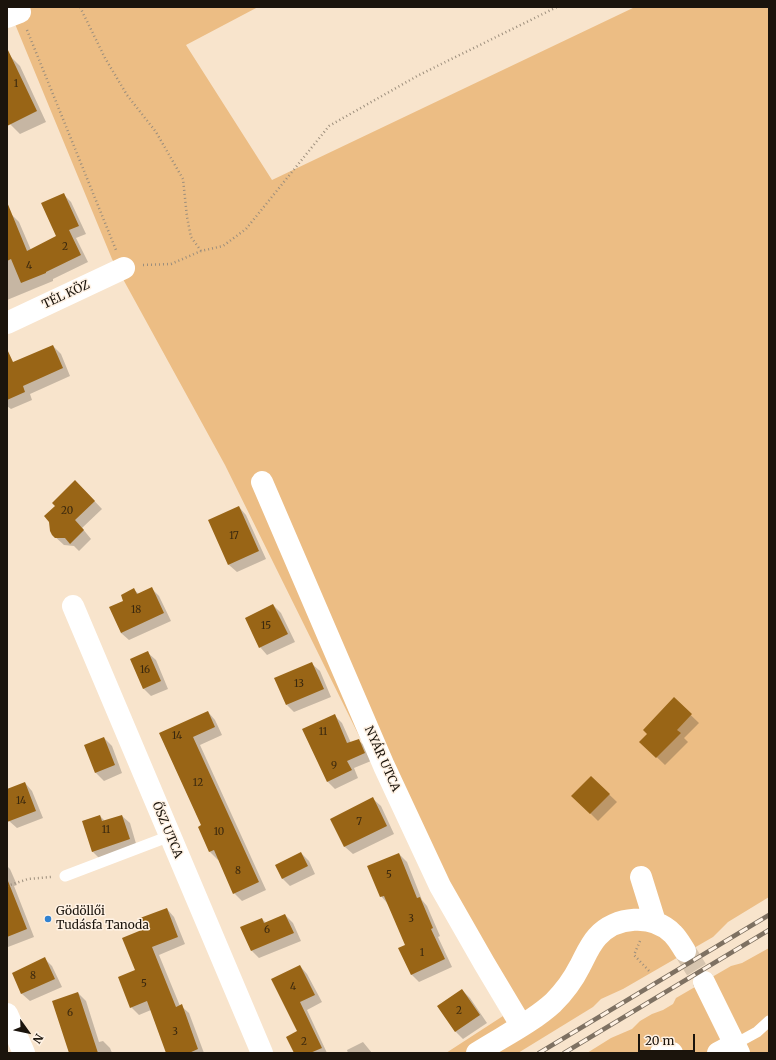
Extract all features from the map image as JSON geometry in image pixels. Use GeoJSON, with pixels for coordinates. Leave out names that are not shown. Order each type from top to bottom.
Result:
{"type":"FeatureCollection","features":[{"type":"Feature","properties":{"kind":"street","name":"TÉL KÖZ"},"geometry":{"type":"LineString","coordinates":[[7,322],[124,268]]}},
{"type":"Feature","properties":{"kind":"street","name":"NYÁR UTCA"},"geometry":{"type":"LineString","coordinates":[[262,482],[384,766],[440,886],[521,1025]]}},
{"type":"Feature","properties":{"kind":"street","name":"ŐSZ UTCA"},"geometry":{"type":"LineString","coordinates":[[73,606],[262,1053]]}},
{"type":"Feature","properties":{"kind":"street"},"geometry":{"type":"LineString","coordinates":[[641,877],[649,928]]}},
{"type":"Feature","properties":{"kind":"street"},"geometry":{"type":"LineString","coordinates":[[477,1053],[537,1016],[556,999],[567,987],[596,938],[609,927],[630,920],[643,920],[649,928],[673,934],[686,951]]}},
{"type":"Feature","properties":{"kind":"street"},"geometry":{"type":"LineString","coordinates":[[704,982],[731,1050]]}},
{"type":"Feature","properties":{"kind":"street"},"geometry":{"type":"LineString","coordinates":[[7,1014],[24,1053]]}},
{"type":"Feature","properties":{"kind":"street"},"geometry":{"type":"LineString","coordinates":[[661,1053],[672,1053]]}},
{"type":"Feature","properties":{"kind":"lane"},"geometry":{"type":"LineString","coordinates":[[65,876],[170,836]]}},
{"type":"Feature","properties":{"kind":"lane"},"geometry":{"type":"LineString","coordinates":[[731,1050],[757,1032],[769,1021]]}},
{"type":"Feature","properties":{"kind":"path"},"geometry":{"type":"LineString","coordinates":[[80,7],[105,58],[127,96],[156,132],[183,179],[187,217],[191,237],[200,252]]}},
{"type":"Feature","properties":{"kind":"path"},"geometry":{"type":"LineString","coordinates":[[13,14],[124,268],[148,264],[171,264],[200,252],[222,246],[246,229],[329,126],[419,75],[557,7]]}},
{"type":"Feature","properties":{"kind":"path"},"geometry":{"type":"LineString","coordinates":[[7,886],[28,879],[65,876]]}},
{"type":"Feature","properties":{"kind":"path"},"geometry":{"type":"LineString","coordinates":[[649,928],[634,956],[651,973]]}},
{"type":"Feature","properties":{"kind":"shaded area"},"geometry":{"type":"Polygon","coordinates":[[[8,7],[258,7],[186,45],[272,180],[635,7],[769,7],[769,897],[728,922],[713,937],[623,989],[601,999],[593,1007],[518,1053],[446,1053],[503,1016],[463,946],[225,465],[112,259],[8,7]]]}},
{"type":"Feature","properties":{"kind":"shaded area"},"geometry":{"type":"Polygon","coordinates":[[[769,948],[769,1053],[587,1053],[611,1038],[632,1029],[640,1021],[673,1004],[676,998],[731,966],[742,963],[769,948]]]}},
{"type":"Feature","properties":{"kind":"building"},"geometry":{"type":"Polygon","coordinates":[[[7,48],[37,111],[7,126],[7,48]]]}},
{"type":"Feature","properties":{"kind":"building"},"geometry":{"type":"Polygon","coordinates":[[[64,193],[79,226],[69,230],[81,255],[46,273],[21,283],[11,259],[7,261],[7,202],[27,251],[56,236],[41,203],[64,193]]]}},
{"type":"Feature","properties":{"kind":"building"},"geometry":{"type":"Polygon","coordinates":[[[53,345],[63,368],[23,386],[25,392],[7,400],[7,349],[13,362],[53,345]]]}},
{"type":"Feature","properties":{"kind":"building"},"geometry":{"type":"Polygon","coordinates":[[[75,480],[95,501],[75,520],[84,530],[70,544],[65,538],[55,538],[52,535],[49,522],[44,516],[55,506],[52,503],[75,480]]]}},
{"type":"Feature","properties":{"kind":"building"},"geometry":{"type":"Polygon","coordinates":[[[239,506],[259,551],[228,565],[208,520],[239,506]]]}},
{"type":"Feature","properties":{"kind":"building"},"geometry":{"type":"Polygon","coordinates":[[[152,587],[164,613],[121,633],[109,607],[123,601],[121,595],[134,588],[137,594],[152,587]]]}},
{"type":"Feature","properties":{"kind":"building"},"geometry":{"type":"Polygon","coordinates":[[[273,604],[288,634],[259,648],[245,618],[273,604]]]}},
{"type":"Feature","properties":{"kind":"building"},"geometry":{"type":"Polygon","coordinates":[[[148,651],[161,681],[143,689],[130,659],[148,651]]]}},
{"type":"Feature","properties":{"kind":"building"},"geometry":{"type":"Polygon","coordinates":[[[312,662],[324,689],[286,705],[274,678],[312,662]]]}},
{"type":"Feature","properties":{"kind":"building"},"geometry":{"type":"Polygon","coordinates":[[[674,697],[692,714],[677,730],[681,733],[656,758],[639,742],[647,734],[643,730],[674,697]]]}},
{"type":"Feature","properties":{"kind":"building"},"geometry":{"type":"Polygon","coordinates":[[[208,711],[215,727],[193,737],[259,882],[233,894],[214,850],[209,852],[198,827],[201,825],[159,733],[208,711]]]}},
{"type":"Feature","properties":{"kind":"building"},"geometry":{"type":"Polygon","coordinates":[[[335,714],[347,743],[359,739],[365,753],[347,761],[352,770],[327,782],[302,729],[335,714]]]}},
{"type":"Feature","properties":{"kind":"building"},"geometry":{"type":"Polygon","coordinates":[[[104,737],[115,765],[95,773],[84,745],[104,737]]]}},
{"type":"Feature","properties":{"kind":"building"},"geometry":{"type":"Polygon","coordinates":[[[591,776],[610,794],[590,814],[571,796],[591,776]]]}},
{"type":"Feature","properties":{"kind":"building"},"geometry":{"type":"Polygon","coordinates":[[[25,782],[36,811],[7,822],[7,789],[25,782]]]}},
{"type":"Feature","properties":{"kind":"building"},"geometry":{"type":"Polygon","coordinates":[[[373,797],[387,826],[344,847],[330,819],[373,797]]]}},
{"type":"Feature","properties":{"kind":"building"},"geometry":{"type":"Polygon","coordinates":[[[100,815],[102,821],[122,815],[130,839],[92,852],[82,821],[100,815]]]}},
{"type":"Feature","properties":{"kind":"building"},"geometry":{"type":"Polygon","coordinates":[[[301,852],[308,866],[282,879],[275,865],[301,852]]]}},
{"type":"Feature","properties":{"kind":"building"},"geometry":{"type":"Polygon","coordinates":[[[399,853],[417,898],[420,897],[433,928],[431,929],[445,959],[411,975],[398,948],[405,945],[384,896],[380,897],[367,866],[399,853]]]}},
{"type":"Feature","properties":{"kind":"building"},"geometry":{"type":"Polygon","coordinates":[[[8,881],[27,929],[7,937],[7,882],[8,881]]]}},
{"type":"Feature","properties":{"kind":"building"},"geometry":{"type":"Polygon","coordinates":[[[167,908],[178,937],[152,947],[176,1007],[182,1004],[198,1049],[189,1053],[166,1053],[147,1001],[130,1008],[118,977],[135,970],[122,938],[144,929],[140,918],[167,908]]]}},
{"type":"Feature","properties":{"kind":"building"},"geometry":{"type":"Polygon","coordinates":[[[285,914],[294,933],[251,951],[240,927],[262,918],[264,923],[285,914]]]}},
{"type":"Feature","properties":{"kind":"building"},"geometry":{"type":"Polygon","coordinates":[[[45,957],[55,979],[21,994],[12,973],[45,957]]]}},
{"type":"Feature","properties":{"kind":"building"},"geometry":{"type":"Polygon","coordinates":[[[300,965],[315,995],[300,1002],[322,1048],[310,1053],[294,1053],[286,1037],[297,1031],[271,979],[300,965]]]}},
{"type":"Feature","properties":{"kind":"building"},"geometry":{"type":"Polygon","coordinates":[[[462,989],[480,1015],[455,1032],[437,1006],[462,989]]]}},
{"type":"Feature","properties":{"kind":"building"},"geometry":{"type":"Polygon","coordinates":[[[78,992],[98,1053],[69,1053],[52,1001],[78,992]]]}},
{"type":"Feature","properties":{"kind":"tunnel"},"geometry":{"type":"LineString","coordinates":[[685,951],[704,982]]}},
{"type":"Feature","properties":{"kind":"railway"},"geometry":{"type":"LineString","coordinates":[[539,1053],[769,915]]}},
{"type":"Feature","properties":{"kind":"railway"},"geometry":{"type":"LineString","coordinates":[[564,1053],[769,930]]}},
{"type":"Feature","properties":{"kind":"place","name":"Gödöllői Tudásfa Tanoda"},"geometry":{"type":"Point","coordinates":[48,919]}}]}
